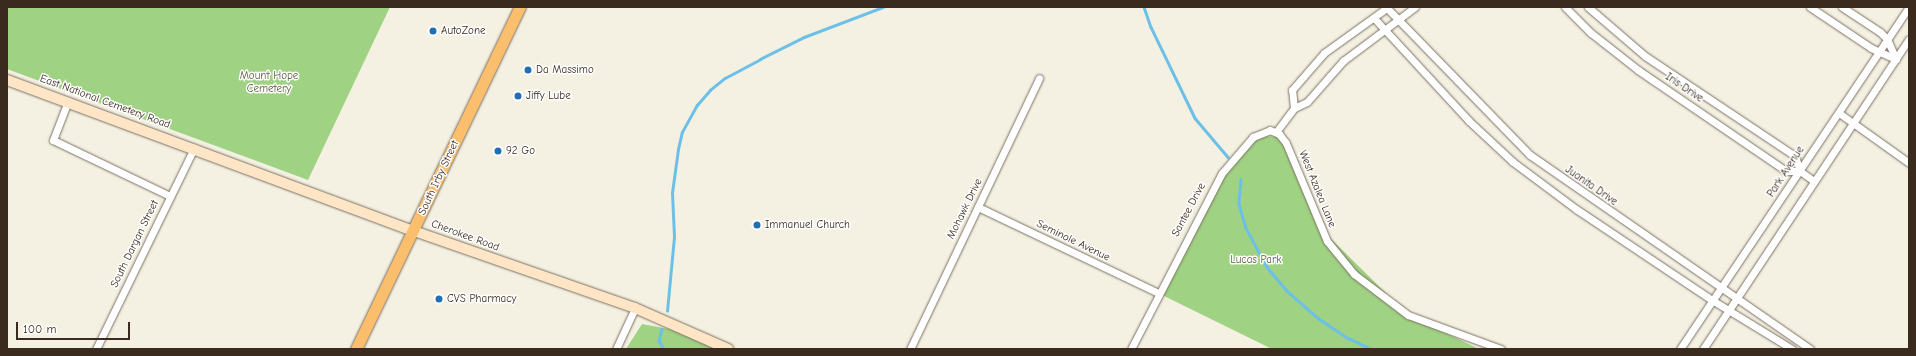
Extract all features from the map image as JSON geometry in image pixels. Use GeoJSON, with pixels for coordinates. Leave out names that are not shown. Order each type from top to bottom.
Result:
{"type":"FeatureCollection","features":[{"type":"Feature","properties":{"kind":"main road","name":"South Irby Street"},"geometry":{"type":"LineString","coordinates":[[356,349],[414,231],[520,7]]}},
{"type":"Feature","properties":{"kind":"street"},"geometry":{"type":"LineString","coordinates":[[1276,132],[1294,108],[1307,102],[1343,61],[1399,21],[1415,7]]}},
{"type":"Feature","properties":{"kind":"street","name":"Iris Drive"},"geometry":{"type":"LineString","coordinates":[[1566,7],[1591,33],[1638,70],[1786,171],[1800,171],[1814,181]]}},
{"type":"Feature","properties":{"kind":"street","name":"Iris Drive"},"geometry":{"type":"LineString","coordinates":[[1588,7],[1645,56],[1795,156],[1800,171]]}},
{"type":"Feature","properties":{"kind":"street"},"geometry":{"type":"LineString","coordinates":[[1810,7],[1880,52],[1896,59]]}},
{"type":"Feature","properties":{"kind":"street"},"geometry":{"type":"LineString","coordinates":[[1842,7],[1887,39],[1896,59]]}},
{"type":"Feature","properties":{"kind":"street","name":"Park Avenue"},"geometry":{"type":"LineString","coordinates":[[1680,349],[1839,114],[1909,7]]}},
{"type":"Feature","properties":{"kind":"street"},"geometry":{"type":"LineString","coordinates":[[1294,108],[1292,90],[1324,53],[1387,8]]}},
{"type":"Feature","properties":{"kind":"street","name":"Juanita Drive"},"geometry":{"type":"LineString","coordinates":[[1387,8],[1530,155],[1810,349]]}},
{"type":"Feature","properties":{"kind":"street"},"geometry":{"type":"LineString","coordinates":[[1374,18],[1468,121],[1513,162],[1576,209],[1712,300],[1730,309],[1792,349]]}},
{"type":"Feature","properties":{"kind":"street"},"geometry":{"type":"LineString","coordinates":[[1703,349],[1909,39]]}},
{"type":"Feature","properties":{"kind":"street","name":"Mohawk Drive"},"geometry":{"type":"LineString","coordinates":[[910,349],[1039,78]]}},
{"type":"Feature","properties":{"kind":"street","name":"East National Cemetery Road"},"geometry":{"type":"LineString","coordinates":[[7,80],[194,148]]}},
{"type":"Feature","properties":{"kind":"street"},"geometry":{"type":"LineString","coordinates":[[68,101],[54,140],[170,196]]}},
{"type":"Feature","properties":{"kind":"street"},"geometry":{"type":"LineString","coordinates":[[1839,114],[1909,163]]}},
{"type":"Feature","properties":{"kind":"street","name":"Santee Drive"},"geometry":{"type":"LineString","coordinates":[[1131,349],[1158,293],[1222,174],[1253,137],[1266,130],[1276,132]]}},
{"type":"Feature","properties":{"kind":"street","name":"West Azalea Lane"},"geometry":{"type":"LineString","coordinates":[[1276,132],[1286,143],[1327,241],[1350,270],[1408,315],[1501,349]]}},
{"type":"Feature","properties":{"kind":"street","name":"Cherokee Road"},"geometry":{"type":"LineString","coordinates":[[194,148],[414,231],[635,308],[728,349]]}},
{"type":"Feature","properties":{"kind":"street","name":"South Dargan Street"},"geometry":{"type":"LineString","coordinates":[[96,349],[194,148]]}},
{"type":"Feature","properties":{"kind":"street","name":"Seminole Avenue"},"geometry":{"type":"LineString","coordinates":[[978,208],[1158,293]]}},
{"type":"Feature","properties":{"kind":"street"},"geometry":{"type":"LineString","coordinates":[[616,349],[635,308]]}},
{"type":"Feature","properties":{"kind":"green space","name":"Mount Hope Cemetery"},"geometry":{"type":"Polygon","coordinates":[[[7,7],[390,7],[308,180],[7,69],[7,7]]]}},
{"type":"Feature","properties":{"kind":"green space","name":"Lucas Park"},"geometry":{"type":"Polygon","coordinates":[[[1282,136],[1319,227],[1408,315],[1479,349],[1272,349],[1158,293],[1210,192],[1253,137],[1282,136]]]}},
{"type":"Feature","properties":{"kind":"green space"},"geometry":{"type":"Polygon","coordinates":[[[642,324],[669,329],[702,340],[717,349],[626,349],[642,324]]]}},
{"type":"Feature","properties":{"kind":"waterway"},"geometry":{"type":"LineString","coordinates":[[667,311],[674,237],[672,193],[678,149],[682,132],[697,105],[710,90],[725,78],[760,59],[804,37],[883,7]]}},
{"type":"Feature","properties":{"kind":"waterway"},"geometry":{"type":"LineString","coordinates":[[1144,7],[1151,27],[1195,118],[1228,157]]}},
{"type":"Feature","properties":{"kind":"waterway"},"geometry":{"type":"LineString","coordinates":[[1241,179],[1239,204],[1246,228],[1267,267],[1286,290],[1318,318],[1348,338],[1372,349]]}},
{"type":"Feature","properties":{"kind":"waterway"},"geometry":{"type":"LineString","coordinates":[[662,329],[659,341],[664,349]]}},
{"type":"Feature","properties":{"kind":"place","name":"AutoZone"},"geometry":{"type":"Point","coordinates":[433,31]}},
{"type":"Feature","properties":{"kind":"place","name":"Da Massimo"},"geometry":{"type":"Point","coordinates":[528,70]}},
{"type":"Feature","properties":{"kind":"place","name":"Jiffy Lube"},"geometry":{"type":"Point","coordinates":[518,96]}},
{"type":"Feature","properties":{"kind":"place","name":"92 Go"},"geometry":{"type":"Point","coordinates":[498,151]}},
{"type":"Feature","properties":{"kind":"place","name":"Immanuel Church"},"geometry":{"type":"Point","coordinates":[757,225]}},
{"type":"Feature","properties":{"kind":"place","name":"CVS Pharmacy"},"geometry":{"type":"Point","coordinates":[439,299]}}]}
